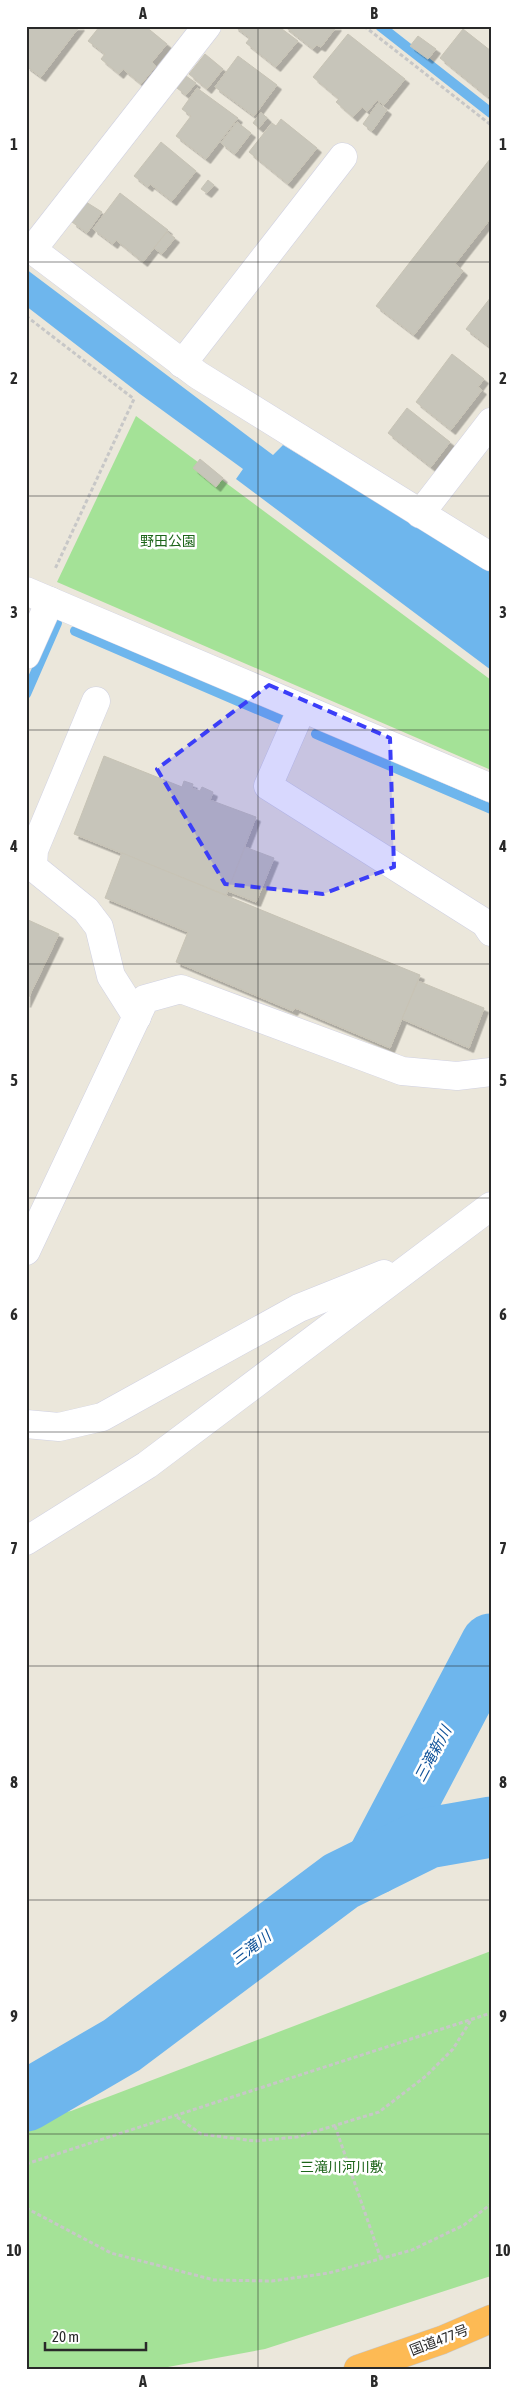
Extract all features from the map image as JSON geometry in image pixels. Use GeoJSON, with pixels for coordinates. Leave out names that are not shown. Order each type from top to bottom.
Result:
{"type":"FeatureCollection","features":[{"type":"Feature","properties":{"kind":"highway","name":"国道477号"},"geometry":{"type":"LineString","coordinates":[[358,2369],[442,2340],[491,2319]]}},
{"type":"Feature","properties":{"kind":"street"},"geometry":{"type":"LineString","coordinates":[[208,26],[29,248],[182,364],[491,557]]}},
{"type":"Feature","properties":{"kind":"street"},"geometry":{"type":"LineString","coordinates":[[182,364],[343,157]]}},
{"type":"Feature","properties":{"kind":"street"},"geometry":{"type":"LineString","coordinates":[[420,514],[491,422]]}},
{"type":"Feature","properties":{"kind":"street"},"geometry":{"type":"LineString","coordinates":[[26,655],[39,596],[491,788]]}},
{"type":"Feature","properties":{"kind":"street"},"geometry":{"type":"LineString","coordinates":[[96,701],[34,850],[33,867],[86,910],[99,927],[111,976],[137,1017]]}},
{"type":"Feature","properties":{"kind":"street"},"geometry":{"type":"LineString","coordinates":[[302,708],[268,786],[485,923],[491,932]]}},
{"type":"Feature","properties":{"kind":"street"},"geometry":{"type":"LineString","coordinates":[[26,1251],[145,999],[181,989],[402,1071],[457,1076],[491,1072]]}},
{"type":"Feature","properties":{"kind":"street"},"geometry":{"type":"LineString","coordinates":[[26,1541],[147,1465],[415,1261],[491,1206]]}},
{"type":"Feature","properties":{"kind":"street"},"geometry":{"type":"LineString","coordinates":[[26,1424],[59,1427],[102,1417],[299,1308],[415,1261]]}},
{"type":"Feature","properties":{"kind":"path"},"geometry":{"type":"LineString","coordinates":[[364,26],[491,125]]}},
{"type":"Feature","properties":{"kind":"path"},"geometry":{"type":"LineString","coordinates":[[26,316],[134,399],[39,596]]}},
{"type":"Feature","properties":{"kind":"path"},"geometry":{"type":"LineString","coordinates":[[26,2164],[491,2013]]}},
{"type":"Feature","properties":{"kind":"path"},"geometry":{"type":"LineString","coordinates":[[176,2116],[201,2134],[255,2141],[297,2137],[379,2112],[426,2076],[453,2049],[471,2020]]}},
{"type":"Feature","properties":{"kind":"path"},"geometry":{"type":"LineString","coordinates":[[335,2126],[381,2259]]}},
{"type":"Feature","properties":{"kind":"path"},"geometry":{"type":"LineString","coordinates":[[26,2208],[111,2253],[214,2280],[272,2281],[328,2273],[412,2250],[464,2225],[491,2204]]}},
{"type":"Feature","properties":{"kind":"highlighted area"},"geometry":{"type":"Polygon","coordinates":[[[269,685],[390,738],[394,867],[323,894],[225,884],[157,769],[269,685]]]}},
{"type":"Feature","properties":{"kind":"green space","name":"野田公園"},"geometry":{"type":"Polygon","coordinates":[[[136,416],[491,680],[491,770],[57,582],[136,416]]]}},
{"type":"Feature","properties":{"kind":"green space","name":"三滝川河川敷"},"geometry":{"type":"Polygon","coordinates":[[[491,1951],[491,2276],[265,2349],[157,2369],[26,2369],[26,2120],[71,2111],[491,1951]]]}},
{"type":"Feature","properties":{"kind":"water"},"geometry":{"type":"Polygon","coordinates":[[[26,269],[273,455],[283,445],[491,572],[491,670],[236,479],[243,469],[140,394],[26,306],[26,269]]]}},
{"type":"Feature","properties":{"kind":"building"},"geometry":{"type":"Polygon","coordinates":[[[26,26],[80,26],[41,77],[26,66],[26,26]]]}},
{"type":"Feature","properties":{"kind":"building"},"geometry":{"type":"Polygon","coordinates":[[[100,26],[145,26],[167,44],[152,62],[156,66],[141,84],[123,69],[119,74],[101,59],[105,54],[88,41],[100,26]]]}},
{"type":"Feature","properties":{"kind":"building"},"geometry":{"type":"Polygon","coordinates":[[[234,26],[278,26],[298,41],[276,67],[246,43],[250,38],[234,26]]]}},
{"type":"Feature","properties":{"kind":"building"},"geometry":{"type":"Polygon","coordinates":[[[284,26],[337,26],[321,47],[317,45],[313,49],[284,26]]]}},
{"type":"Feature","properties":{"kind":"building"},"geometry":{"type":"Polygon","coordinates":[[[463,29],[491,51],[491,93],[488,97],[440,58],[463,29]]]}},
{"type":"Feature","properties":{"kind":"building"},"geometry":{"type":"Polygon","coordinates":[[[348,34],[405,79],[384,105],[377,100],[367,112],[362,107],[353,117],[336,102],[339,99],[313,77],[348,34]]]}},
{"type":"Feature","properties":{"kind":"building"},"geometry":{"type":"Polygon","coordinates":[[[418,36],[436,49],[428,59],[410,46],[418,36]]]}},
{"type":"Feature","properties":{"kind":"building"},"geometry":{"type":"Polygon","coordinates":[[[205,54],[223,69],[207,89],[189,74],[205,54]]]}},
{"type":"Feature","properties":{"kind":"building"},"geometry":{"type":"Polygon","coordinates":[[[238,56],[277,85],[254,116],[215,87],[238,56]]]}},
{"type":"Feature","properties":{"kind":"building"},"geometry":{"type":"Polygon","coordinates":[[[186,76],[196,83],[186,95],[177,88],[186,76]]]}},
{"type":"Feature","properties":{"kind":"building"},"geometry":{"type":"Polygon","coordinates":[[[197,88],[238,118],[206,159],[176,136],[191,116],[182,109],[197,88]]]}},
{"type":"Feature","properties":{"kind":"building"},"geometry":{"type":"Polygon","coordinates":[[[378,103],[387,110],[372,131],[363,124],[378,103]]]}},
{"type":"Feature","properties":{"kind":"building"},"geometry":{"type":"Polygon","coordinates":[[[261,112],[267,118],[259,128],[253,123],[261,112]]]}},
{"type":"Feature","properties":{"kind":"building"},"geometry":{"type":"Polygon","coordinates":[[[281,119],[317,148],[288,184],[249,152],[272,123],[276,126],[281,119]]]}},
{"type":"Feature","properties":{"kind":"building"},"geometry":{"type":"Polygon","coordinates":[[[237,122],[251,133],[235,154],[221,143],[237,122]]]}},
{"type":"Feature","properties":{"kind":"building"},"geometry":{"type":"Polygon","coordinates":[[[161,142],[196,171],[172,201],[150,184],[148,187],[134,176],[161,142]]]}},
{"type":"Feature","properties":{"kind":"building"},"geometry":{"type":"Polygon","coordinates":[[[490,159],[491,218],[455,264],[463,271],[414,335],[376,306],[490,159]]]}},
{"type":"Feature","properties":{"kind":"building"},"geometry":{"type":"Polygon","coordinates":[[[208,180],[214,185],[207,193],[201,189],[208,180]]]}},
{"type":"Feature","properties":{"kind":"building"},"geometry":{"type":"Polygon","coordinates":[[[120,193],[168,230],[143,262],[116,240],[113,244],[93,229],[120,193]]]}},
{"type":"Feature","properties":{"kind":"building"},"geometry":{"type":"Polygon","coordinates":[[[86,202],[102,212],[87,233],[72,222],[86,202]]]}},
{"type":"Feature","properties":{"kind":"building"},"geometry":{"type":"Polygon","coordinates":[[[167,232],[175,238],[162,254],[154,248],[167,232]]]}},
{"type":"Feature","properties":{"kind":"building"},"geometry":{"type":"Polygon","coordinates":[[[491,297],[491,348],[466,329],[491,297]]]}},
{"type":"Feature","properties":{"kind":"building"},"geometry":{"type":"Polygon","coordinates":[[[452,354],[484,379],[478,387],[482,390],[451,430],[416,402],[452,354]]]}},
{"type":"Feature","properties":{"kind":"building"},"geometry":{"type":"Polygon","coordinates":[[[407,408],[450,442],[431,467],[388,433],[407,408]]]}},
{"type":"Feature","properties":{"kind":"building"},"geometry":{"type":"Polygon","coordinates":[[[200,459],[223,478],[216,487],[193,468],[200,459]]]}},
{"type":"Feature","properties":{"kind":"building"},"geometry":{"type":"Polygon","coordinates":[[[104,756],[182,787],[184,781],[193,784],[192,788],[200,791],[202,787],[213,792],[210,800],[256,817],[226,895],[74,834],[104,756]]]}},
{"type":"Feature","properties":{"kind":"building"},"geometry":{"type":"Polygon","coordinates":[[[245,847],[274,858],[256,902],[228,891],[245,847]]]}},
{"type":"Feature","properties":{"kind":"building"},"geometry":{"type":"Polygon","coordinates":[[[122,853],[420,975],[390,1048],[295,1008],[293,1011],[176,962],[188,932],[105,898],[122,853]]]}},
{"type":"Feature","properties":{"kind":"building"},"geometry":{"type":"Polygon","coordinates":[[[26,919],[59,934],[26,1003],[26,919]]]}},
{"type":"Feature","properties":{"kind":"building"},"geometry":{"type":"Polygon","coordinates":[[[418,981],[484,1008],[469,1048],[402,1019],[418,981]]]}},
{"type":"Feature","properties":{"kind":"waterway"},"geometry":{"type":"LineString","coordinates":[[380,26],[491,113]]}},
{"type":"Feature","properties":{"kind":"waterway"},"geometry":{"type":"LineString","coordinates":[[26,694],[57,623]]}},
{"type":"Feature","properties":{"kind":"waterway"},"geometry":{"type":"LineString","coordinates":[[75,631],[280,719]]}},
{"type":"Feature","properties":{"kind":"waterway"},"geometry":{"type":"LineString","coordinates":[[316,734],[491,809]]}},
{"type":"Feature","properties":{"kind":"waterway","name":"三滝新川"},"geometry":{"type":"LineString","coordinates":[[375,1864],[491,1644]]}},
{"type":"Feature","properties":{"kind":"waterway","name":"三滝川"},"geometry":{"type":"LineString","coordinates":[[26,2101],[122,2045],[341,1881],[428,1838],[491,1827]]}}]}
